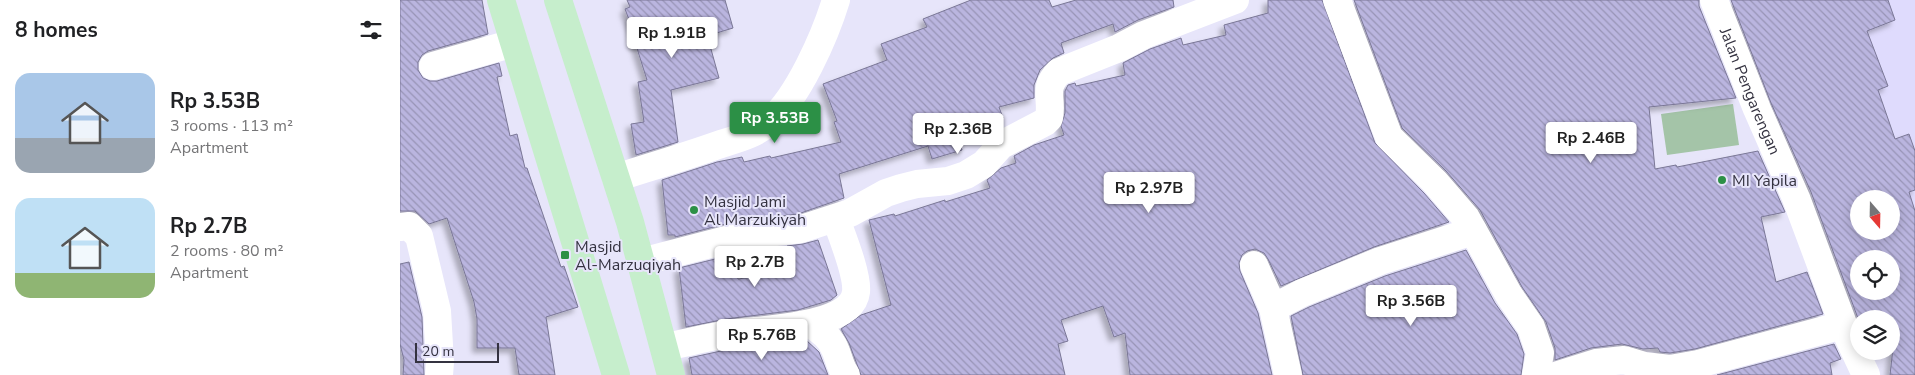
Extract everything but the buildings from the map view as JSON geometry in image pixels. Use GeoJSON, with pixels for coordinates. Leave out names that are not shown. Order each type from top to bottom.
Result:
{"type":"FeatureCollection","features":[{"type":"Feature","properties":{"kind":"main road"},"geometry":{"type":"LineString","coordinates":[[500,0],[616,375]]}},
{"type":"Feature","properties":{"kind":"main road"},"geometry":{"type":"LineString","coordinates":[[558,0],[616,178],[665,347],[671,375]]}},
{"type":"Feature","properties":{"kind":"street"},"geometry":{"type":"LineString","coordinates":[[641,262],[741,236],[801,229],[836,219],[862,208],[886,193],[901,188],[917,184],[948,181],[966,175],[984,164],[1001,145],[1045,122],[1049,118],[1048,88],[1058,72],[1235,0]]}},
{"type":"Feature","properties":{"kind":"street"},"geometry":{"type":"LineString","coordinates":[[1337,0],[1389,137],[1435,182],[1466,218],[1509,295],[1531,327],[1540,353],[1536,375]]}},
{"type":"Feature","properties":{"kind":"street","name":"Jalan Pengarengan"},"geometry":{"type":"LineString","coordinates":[[1714,0],[1757,109],[1796,198],[1843,325],[1866,375]]}},
{"type":"Feature","properties":{"kind":"street"},"geometry":{"type":"LineString","coordinates":[[616,178],[686,157],[754,133],[770,122],[786,106],[827,26],[843,3]]}},
{"type":"Feature","properties":{"kind":"street"},"geometry":{"type":"LineString","coordinates":[[433,66],[514,43]]}},
{"type":"Feature","properties":{"kind":"street"},"geometry":{"type":"LineString","coordinates":[[665,347],[728,334],[810,324],[842,312],[854,299],[857,291],[852,268],[836,219]]}},
{"type":"Feature","properties":{"kind":"street"},"geometry":{"type":"LineString","coordinates":[[400,227],[408,226],[419,236],[437,311],[439,375]]}},
{"type":"Feature","properties":{"kind":"street"},"geometry":{"type":"LineString","coordinates":[[1274,308],[1302,293],[1380,261],[1473,231]]}},
{"type":"Feature","properties":{"kind":"street"},"geometry":{"type":"LineString","coordinates":[[1254,265],[1274,308],[1288,375]]}},
{"type":"Feature","properties":{"kind":"street"},"geometry":{"type":"LineString","coordinates":[[810,324],[827,336],[846,375]]}},
{"type":"Feature","properties":{"kind":"street"},"geometry":{"type":"LineString","coordinates":[[1558,375],[1596,363],[1624,360],[1644,366],[1670,369],[1688,366],[1843,325]]}},
{"type":"Feature","properties":{"kind":"shaded area"},"geometry":{"type":"Polygon","coordinates":[[[1803,0],[1915,0],[1915,209],[1900,212],[1900,190],[1887,190],[1803,0]]]}},
{"type":"Feature","properties":{"kind":"green space"},"geometry":{"type":"Polygon","coordinates":[[[1733,104],[1739,145],[1667,155],[1661,114],[1733,104]]]}},
{"type":"Feature","properties":{"kind":"place","name":"MI Yapila"},"geometry":{"type":"Point","coordinates":[1722,180]}},
{"type":"Feature","properties":{"kind":"place","name":"Masjid Jami Al Marzukiyah"},"geometry":{"type":"Point","coordinates":[694,210]}},
{"type":"Feature","properties":{"kind":"place","name":"Masjid Al-Marzuqiyah"},"geometry":{"type":"Point","coordinates":[565,255]}}]}
